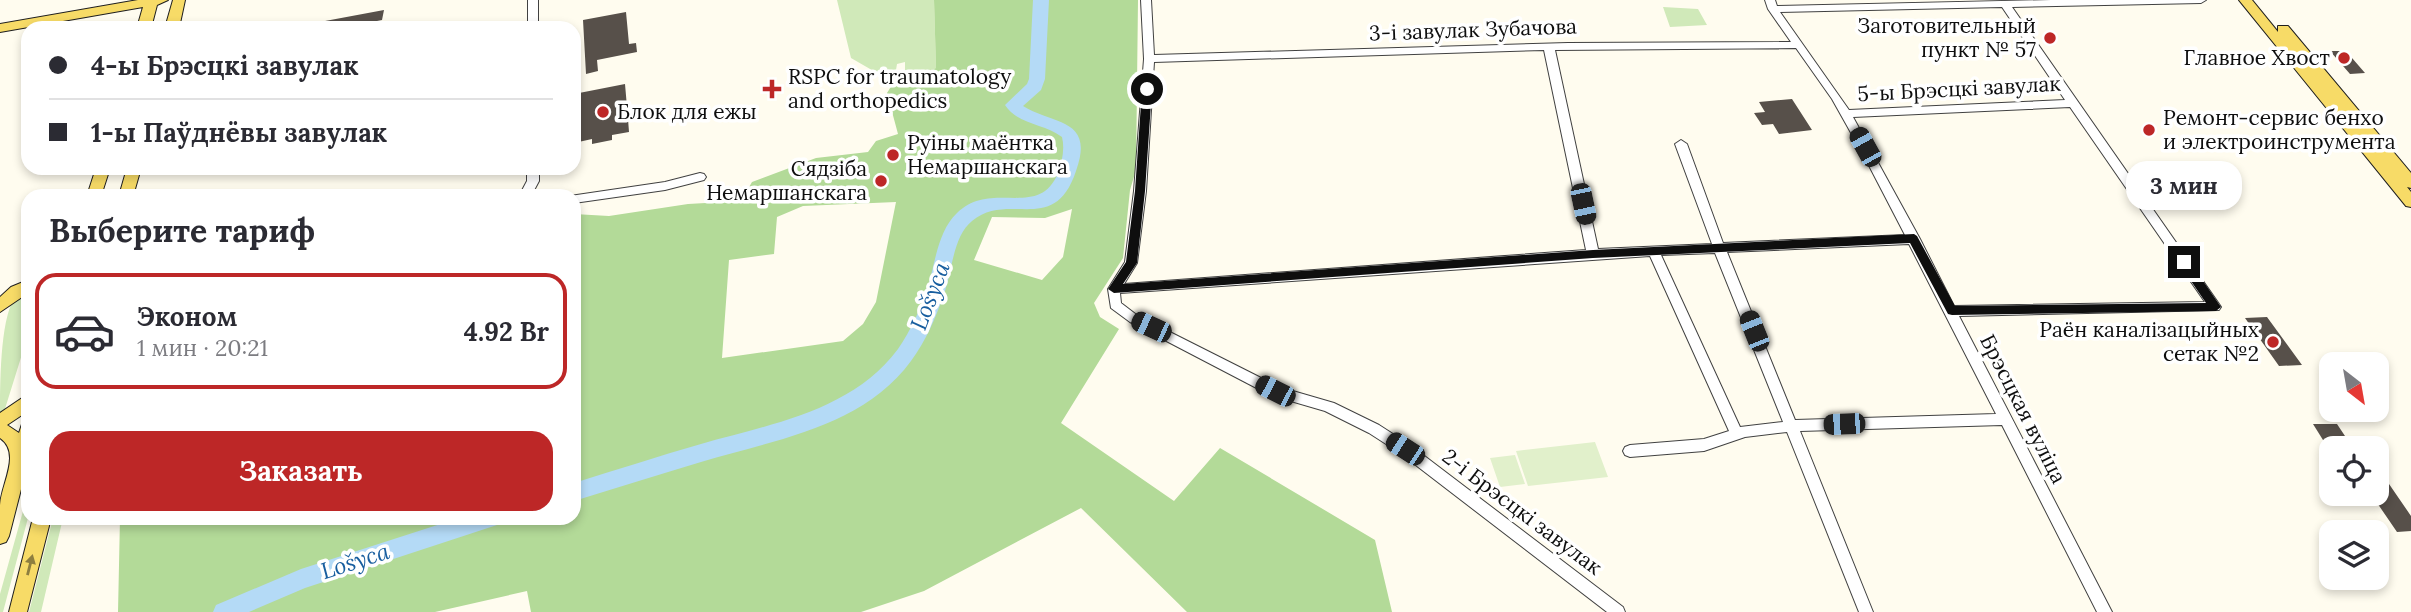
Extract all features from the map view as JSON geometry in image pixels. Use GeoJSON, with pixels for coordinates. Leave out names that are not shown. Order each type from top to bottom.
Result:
{"type":"FeatureCollection","features":[{"type":"Feature","properties":{"kind":"main road"},"geometry":{"type":"LineString","coordinates":[[174,21],[179,0]]}},
{"type":"Feature","properties":{"kind":"main road"},"geometry":{"type":"LineString","coordinates":[[2245,0],[2411,183]]}},
{"type":"Feature","properties":{"kind":"main road"},"geometry":{"type":"LineString","coordinates":[[2259,0],[2411,202]]}},
{"type":"Feature","properties":{"kind":"main road"},"geometry":{"type":"LineString","coordinates":[[147,21],[155,1]]}},
{"type":"Feature","properties":{"kind":"main road"},"geometry":{"type":"LineString","coordinates":[[40,21],[155,1]]}},
{"type":"Feature","properties":{"kind":"main road"},"geometry":{"type":"LineString","coordinates":[[0,28],[21,24]]}},
{"type":"Feature","properties":{"kind":"main road"},"geometry":{"type":"LineString","coordinates":[[0,306],[21,289]]}},
{"type":"Feature","properties":{"kind":"main road"},"geometry":{"type":"LineString","coordinates":[[0,421],[21,407]]}},
{"type":"Feature","properties":{"kind":"main road"},"geometry":{"type":"LineString","coordinates":[[0,430],[13,435],[17,443],[18,465]]}},
{"type":"Feature","properties":{"kind":"main road"},"geometry":{"type":"LineString","coordinates":[[0,536],[21,454]]}},
{"type":"Feature","properties":{"kind":"main road"},"geometry":{"type":"LineString","coordinates":[[18,612],[40,525]]}},
{"type":"Feature","properties":{"kind":"street"},"geometry":{"type":"LineString","coordinates":[[533,0],[533,21]]}},
{"type":"Feature","properties":{"kind":"street"},"geometry":{"type":"LineString","coordinates":[[1114,289],[1131,263],[1140,191],[1149,59],[1146,0]]}},
{"type":"Feature","properties":{"kind":"street","name":"Брэсцкая вуліца"},"geometry":{"type":"LineString","coordinates":[[1760,0],[1771,5],[1847,114],[1952,311],[2105,612]]}},
{"type":"Feature","properties":{"kind":"street"},"geometry":{"type":"LineString","coordinates":[[1771,5],[2006,5],[2201,0]]}},
{"type":"Feature","properties":{"kind":"street"},"geometry":{"type":"LineString","coordinates":[[1952,311],[2216,307],[2006,5]]}},
{"type":"Feature","properties":{"kind":"street","name":"3-і завулак Зубачова"},"geometry":{"type":"LineString","coordinates":[[1149,59],[1549,47],[1799,45]]}},
{"type":"Feature","properties":{"kind":"street"},"geometry":{"type":"LineString","coordinates":[[1549,47],[1593,254]]}},
{"type":"Feature","properties":{"kind":"street","name":"5-ы Брэсцкі завулак"},"geometry":{"type":"LineString","coordinates":[[1847,114],[2073,103]]}},
{"type":"Feature","properties":{"kind":"street"},"geometry":{"type":"LineString","coordinates":[[1681,144],[1719,248],[1866,612]]}},
{"type":"Feature","properties":{"kind":"street"},"geometry":{"type":"LineString","coordinates":[[581,198],[665,186],[700,177]]}},
{"type":"Feature","properties":{"kind":"street"},"geometry":{"type":"LineString","coordinates":[[1114,289],[1593,254],[1914,239]]}},
{"type":"Feature","properties":{"kind":"street"},"geometry":{"type":"LineString","coordinates":[[1654,252],[1737,435]]}},
{"type":"Feature","properties":{"kind":"street","name":"2-і Брэсцкі завулак"},"geometry":{"type":"LineString","coordinates":[[1114,289],[1112,299],[1115,305],[1134,319],[1275,391],[1329,407],[1374,429],[1405,449],[1618,612]]}},
{"type":"Feature","properties":{"kind":"street"},"geometry":{"type":"LineString","coordinates":[[1630,451],[1704,445],[1745,431],[1793,426],[2007,419]]}},
{"type":"Feature","properties":{"kind":"green space"},"geometry":{"type":"Polygon","coordinates":[[[837,0],[934,0],[936,68],[905,80],[905,62],[897,64],[896,70],[877,73],[851,58],[837,0]]]}},
{"type":"Feature","properties":{"kind":"green space"},"geometry":{"type":"Polygon","coordinates":[[[934,0],[1138,0],[1136,170],[1130,190],[1123,258],[1094,303],[1100,317],[1119,329],[1061,423],[1174,501],[1220,448],[1375,540],[1392,612],[1187,612],[1081,508],[924,591],[861,612],[531,612],[527,591],[435,612],[118,612],[120,525],[581,525],[581,214],[609,216],[688,204],[741,201],[752,182],[816,158],[868,152],[876,141],[898,134],[887,93],[892,85],[936,68],[934,0]],[[896,202],[803,206],[777,217],[774,254],[729,260],[722,358],[843,341],[863,324],[876,302],[896,202]],[[1072,209],[1045,218],[992,217],[974,260],[1042,280],[1063,257],[1072,209]]]}},
{"type":"Feature","properties":{"kind":"green space"},"geometry":{"type":"Polygon","coordinates":[[[1663,7],[1698,9],[1707,25],[1670,27],[1663,7]]]}},
{"type":"Feature","properties":{"kind":"green space"},"geometry":{"type":"Polygon","coordinates":[[[21,294],[21,357],[4,412],[0,416],[2,354],[6,322],[14,299],[21,294]]]}},
{"type":"Feature","properties":{"kind":"green space"},"geometry":{"type":"Polygon","coordinates":[[[1595,442],[1608,477],[1528,486],[1516,451],[1595,442]]]}},
{"type":"Feature","properties":{"kind":"green space"},"geometry":{"type":"Polygon","coordinates":[[[1515,455],[1525,484],[1500,487],[1490,458],[1515,455]]]}},
{"type":"Feature","properties":{"kind":"green space"},"geometry":{"type":"Polygon","coordinates":[[[21,518],[21,525],[26,525],[3,612],[0,612],[0,594],[21,518]]]}},
{"type":"Feature","properties":{"kind":"green space"},"geometry":{"type":"Polygon","coordinates":[[[51,525],[61,525],[41,612],[29,612],[51,525]]]}},
{"type":"Feature","properties":{"kind":"building"},"geometry":{"type":"Polygon","coordinates":[[[384,10],[382,20],[377,21],[325,21],[384,10]]]}},
{"type":"Feature","properties":{"kind":"building"},"geometry":{"type":"Polygon","coordinates":[[[626,12],[629,44],[636,43],[637,52],[597,60],[598,71],[586,74],[583,20],[626,12]]]}},
{"type":"Feature","properties":{"kind":"building","name":"Главное Хвост"},"geometry":{"type":"Polygon","coordinates":[[[2330,51],[2346,51],[2365,73],[2350,74],[2330,51]]]}},
{"type":"Feature","properties":{"kind":"building","name":"Блок для ежы"},"geometry":{"type":"Polygon","coordinates":[[[625,84],[627,107],[632,106],[633,117],[628,119],[629,132],[612,135],[612,140],[592,144],[592,139],[581,141],[581,93],[625,84]]]}},
{"type":"Feature","properties":{"kind":"building"},"geometry":{"type":"Polygon","coordinates":[[[1792,99],[1812,130],[1779,134],[1773,124],[1762,125],[1754,113],[1765,112],[1759,102],[1792,99]]]}},
{"type":"Feature","properties":{"kind":"building","name":"Раён каналізацыйных сетак №2"},"geometry":{"type":"Polygon","coordinates":[[[2267,317],[2302,365],[2279,366],[2245,318],[2267,317]]]}},
{"type":"Feature","properties":{"kind":"building"},"geometry":{"type":"Polygon","coordinates":[[[2313,424],[2337,424],[2345,436],[2320,436],[2313,424]]]}},
{"type":"Feature","properties":{"kind":"building"},"geometry":{"type":"Polygon","coordinates":[[[2389,484],[2411,516],[2411,531],[2397,532],[2379,506],[2389,506],[2389,484]]]}},
{"type":"Feature","properties":{"kind":"waterway","name":"Lošyca"},"geometry":{"type":"LineString","coordinates":[[581,490],[811,421],[862,395],[884,378],[903,357],[920,328],[934,296],[950,243],[964,217],[979,207],[994,203],[1037,204],[1050,199],[1060,189],[1068,170],[1072,147],[1069,134],[1055,125],[1023,114],[1013,105],[1035,86],[1037,79],[1041,0]]}},
{"type":"Feature","properties":{"kind":"waterway","name":"Lošyca"},"geometry":{"type":"LineString","coordinates":[[224,612],[301,579],[467,525]]}},
{"type":"Feature","properties":{"kind":"place","name":"Заготовительный пункт № 57"},"geometry":{"type":"Point","coordinates":[2050,38]}},
{"type":"Feature","properties":{"kind":"place","name":"Главное Хвост"},"geometry":{"type":"Point","coordinates":[2344,58]}},
{"type":"Feature","properties":{"kind":"place","name":"RSPC for traumatology and orthopedics"},"geometry":{"type":"Point","coordinates":[772,89]}},
{"type":"Feature","properties":{"kind":"place","name":"Блок для ежы"},"geometry":{"type":"Point","coordinates":[603,112]}},
{"type":"Feature","properties":{"kind":"place","name":"Ремонт-сервис бенхо и электроинструмента"},"geometry":{"type":"Point","coordinates":[2149,130]}},
{"type":"Feature","properties":{"kind":"place","name":"Руіны маёнтка Немаршанскага"},"geometry":{"type":"Point","coordinates":[893,155]}},
{"type":"Feature","properties":{"kind":"place","name":"Сядзіба Немаршанскага"},"geometry":{"type":"Point","coordinates":[881,181]}},
{"type":"Feature","properties":{"kind":"place","name":"Раён каналізацыйных сетак №2"},"geometry":{"type":"Point","coordinates":[2273,342]}},
{"type":"Feature","properties":{"kind":"route"},"geometry":{"type":"LineString","coordinates":[[1147,89],[1140,191],[1131,263],[1114,289],[1593,254],[1914,239],[1952,311],[2216,307],[2184,262]]}}]}
